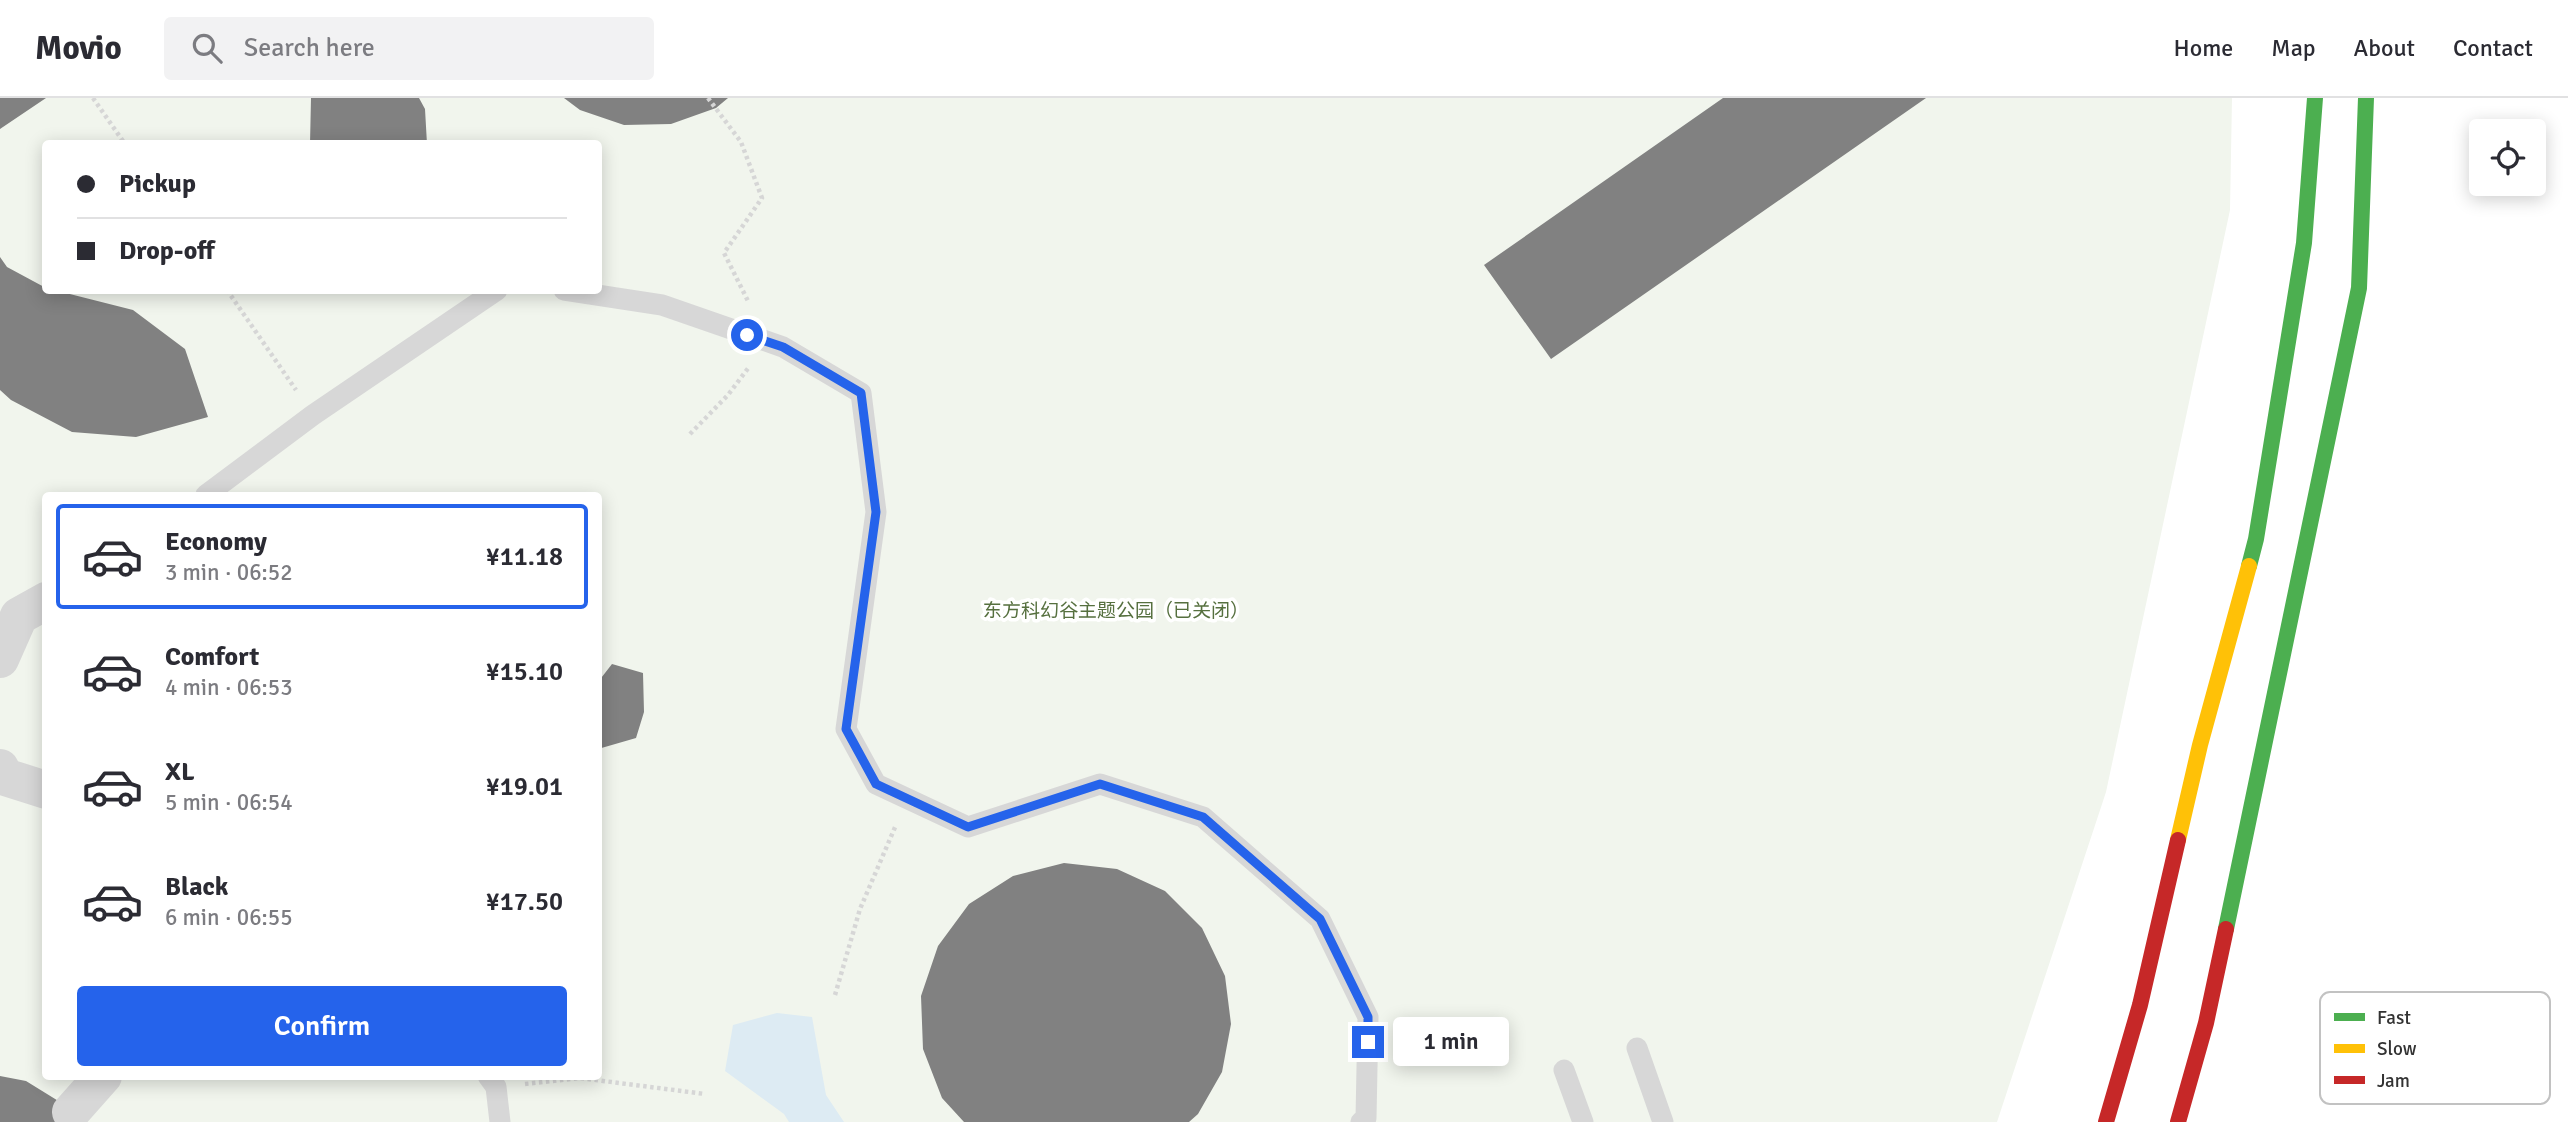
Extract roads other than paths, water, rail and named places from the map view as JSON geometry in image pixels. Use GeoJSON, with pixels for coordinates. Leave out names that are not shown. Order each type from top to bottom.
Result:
{"type":"FeatureCollection","features":[{"type":"Feature","properties":{"kind":"street"},"geometry":{"type":"LineString","coordinates":[[2105,1122],[2140,1005],[2200,746],[2256,538],[2304,243],[2315,98]]}},
{"type":"Feature","properties":{"kind":"street"},"geometry":{"type":"LineString","coordinates":[[2178,1122],[2206,1023],[2358,288],[2366,98]]}},
{"type":"Feature","properties":{"kind":"street"},"geometry":{"type":"LineString","coordinates":[[0,659],[19,616],[42,603]]}},
{"type":"Feature","properties":{"kind":"street"},"geometry":{"type":"LineString","coordinates":[[0,768],[5,777],[42,789]]}},
{"type":"Feature","properties":{"kind":"street"},"geometry":{"type":"LineString","coordinates":[[71,1112],[99,1080]]}},
{"type":"Feature","properties":{"kind":"lane"},"geometry":{"type":"LineString","coordinates":[[210,492],[313,415],[491,294]]}},
{"type":"Feature","properties":{"kind":"lane"},"geometry":{"type":"LineString","coordinates":[[588,294],[662,306],[783,347],[861,393],[876,512],[846,729],[876,784],[968,827],[1100,784],[1203,817],[1320,919],[1368,1017],[1366,1118],[1361,1122]]}},
{"type":"Feature","properties":{"kind":"lane"},"geometry":{"type":"LineString","coordinates":[[1637,1048],[1663,1122]]}},
{"type":"Feature","properties":{"kind":"lane"},"geometry":{"type":"LineString","coordinates":[[1564,1070],[1583,1122]]}},
{"type":"Feature","properties":{"kind":"lane"},"geometry":{"type":"LineString","coordinates":[[492,1082],[500,1122]]}},
{"type":"Feature","properties":{"kind":"park label","name":"东方科幻谷主题公园（已关闭）"},"geometry":{"type":"Point","coordinates":[1116,610]}}]}
